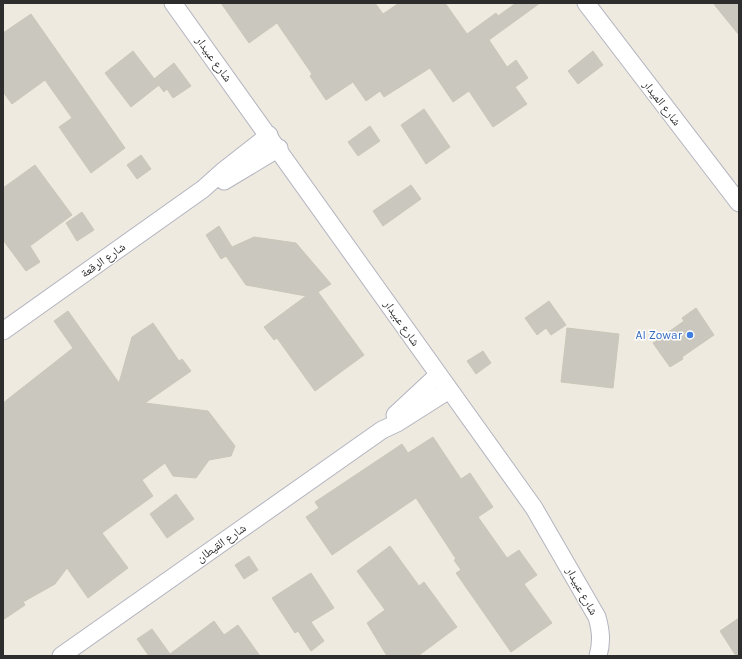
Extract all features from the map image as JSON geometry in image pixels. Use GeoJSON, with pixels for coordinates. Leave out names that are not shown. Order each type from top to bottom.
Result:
{"type":"FeatureCollection","features":[{"type":"Feature","properties":{"kind":"street","name":"شارع عبيدار"},"geometry":{"type":"LineString","coordinates":[[173,3],[269,134],[438,375],[534,508],[597,617],[601,632],[601,645],[598,656]]}},
{"type":"Feature","properties":{"kind":"street","name":"شارع الميدار"},"geometry":{"type":"LineString","coordinates":[[586,3],[739,203]]}},
{"type":"Feature","properties":{"kind":"street","name":"شارع الرقعة"},"geometry":{"type":"LineString","coordinates":[[3,331],[203,189],[269,134]]}},
{"type":"Feature","properties":{"kind":"street","name":"شارع الرقعة"},"geometry":{"type":"LineString","coordinates":[[203,189],[235,175],[278,148]]}},
{"type":"Feature","properties":{"kind":"street","name":"شارع القيطان"},"geometry":{"type":"LineString","coordinates":[[382,430],[396,414],[438,375]]}},
{"type":"Feature","properties":{"kind":"street","name":"شارع القيطان"},"geometry":{"type":"LineString","coordinates":[[61,656],[382,430],[401,421],[449,390]]}},
{"type":"Feature","properties":{"kind":"building"},"geometry":{"type":"Polygon","coordinates":[[[221,3],[375,3],[383,14],[399,3],[445,3],[467,34],[496,13],[498,16],[516,3],[540,3],[489,40],[507,67],[516,60],[528,78],[515,87],[527,104],[493,127],[469,91],[453,102],[430,68],[384,97],[380,91],[366,101],[353,82],[326,100],[310,76],[312,74],[277,23],[249,43],[221,3]]]}},
{"type":"Feature","properties":{"kind":"building"},"geometry":{"type":"Polygon","coordinates":[[[713,3],[739,3],[739,35],[713,3]]]}},
{"type":"Feature","properties":{"kind":"building"},"geometry":{"type":"Polygon","coordinates":[[[31,14],[125,148],[91,173],[59,127],[72,118],[45,80],[12,104],[3,92],[3,33],[31,14]]]}},
{"type":"Feature","properties":{"kind":"building"},"geometry":{"type":"Polygon","coordinates":[[[133,51],[159,85],[131,107],[105,73],[133,51]]]}},
{"type":"Feature","properties":{"kind":"building"},"geometry":{"type":"Polygon","coordinates":[[[593,51],[603,65],[578,84],[568,71],[593,51]]]}},
{"type":"Feature","properties":{"kind":"building"},"geometry":{"type":"Polygon","coordinates":[[[174,63],[191,86],[173,98],[167,89],[164,92],[154,79],[174,63]]]}},
{"type":"Feature","properties":{"kind":"building"},"geometry":{"type":"Polygon","coordinates":[[[424,109],[450,147],[426,164],[401,125],[424,109]]]}},
{"type":"Feature","properties":{"kind":"building"},"geometry":{"type":"Polygon","coordinates":[[[370,126],[380,141],[358,156],[348,142],[370,126]]]}},
{"type":"Feature","properties":{"kind":"building"},"geometry":{"type":"Polygon","coordinates":[[[141,155],[151,169],[137,179],[127,165],[141,155]]]}},
{"type":"Feature","properties":{"kind":"building"},"geometry":{"type":"Polygon","coordinates":[[[35,165],[72,215],[30,246],[40,262],[26,271],[3,240],[3,188],[35,165]]]}},
{"type":"Feature","properties":{"kind":"building"},"geometry":{"type":"Polygon","coordinates":[[[411,185],[421,199],[383,226],[373,211],[411,185]]]}},
{"type":"Feature","properties":{"kind":"building"},"geometry":{"type":"Polygon","coordinates":[[[82,212],[94,230],[77,241],[66,223],[82,212]]]}},
{"type":"Feature","properties":{"kind":"building"},"geometry":{"type":"Polygon","coordinates":[[[219,226],[232,247],[254,237],[296,243],[331,284],[318,292],[364,355],[315,391],[277,338],[274,340],[264,327],[306,296],[246,285],[226,256],[221,259],[206,235],[219,226]]]}},
{"type":"Feature","properties":{"kind":"building"},"geometry":{"type":"Polygon","coordinates":[[[549,301],[566,325],[551,335],[546,328],[537,335],[525,318],[549,301]]]}},
{"type":"Feature","properties":{"kind":"building"},"geometry":{"type":"Polygon","coordinates":[[[696,308],[714,335],[670,367],[653,343],[684,321],[682,318],[696,308]]]}},
{"type":"Feature","properties":{"kind":"building"},"geometry":{"type":"Polygon","coordinates":[[[68,311],[119,383],[132,337],[153,323],[179,361],[182,359],[191,371],[145,403],[208,411],[235,446],[231,456],[209,460],[196,478],[173,476],[165,463],[142,480],[153,496],[102,533],[128,568],[88,598],[67,568],[55,584],[23,602],[25,605],[3,620],[3,403],[73,348],[54,321],[68,311]]]}},
{"type":"Feature","properties":{"kind":"building"},"geometry":{"type":"Polygon","coordinates":[[[567,328],[619,334],[613,388],[561,382],[567,328]]]}},
{"type":"Feature","properties":{"kind":"building"},"geometry":{"type":"Polygon","coordinates":[[[483,351],[491,363],[476,374],[467,361],[483,351]]]}},
{"type":"Feature","properties":{"kind":"building"},"geometry":{"type":"Polygon","coordinates":[[[433,437],[461,479],[470,473],[493,507],[478,517],[507,558],[519,550],[537,575],[524,584],[552,623],[511,652],[456,573],[461,570],[454,560],[456,559],[416,498],[332,555],[306,517],[319,508],[315,502],[402,444],[408,453],[433,437]]]}},
{"type":"Feature","properties":{"kind":"building"},"geometry":{"type":"Polygon","coordinates":[[[176,494],[194,519],[167,538],[150,514],[176,494]]]}},
{"type":"Feature","properties":{"kind":"building"},"geometry":{"type":"Polygon","coordinates":[[[390,546],[419,586],[424,582],[457,627],[418,656],[387,656],[367,623],[385,610],[357,571],[390,546]]]}},
{"type":"Feature","properties":{"kind":"building"},"geometry":{"type":"Polygon","coordinates":[[[249,556],[258,570],[244,579],[235,565],[249,556]]]}},
{"type":"Feature","properties":{"kind":"building"},"geometry":{"type":"Polygon","coordinates":[[[311,573],[334,608],[311,622],[324,641],[311,651],[298,631],[295,633],[272,598],[311,573]]]}},
{"type":"Feature","properties":{"kind":"building"},"geometry":{"type":"Polygon","coordinates":[[[739,618],[739,656],[736,656],[720,631],[739,618]]]}},
{"type":"Feature","properties":{"kind":"building"},"geometry":{"type":"Polygon","coordinates":[[[214,621],[224,635],[238,625],[260,656],[149,656],[137,639],[152,629],[170,654],[214,621]]]}},
{"type":"Feature","properties":{"kind":"place","name":"Al Zowar"},"geometry":{"type":"Point","coordinates":[690,335]}}]}
